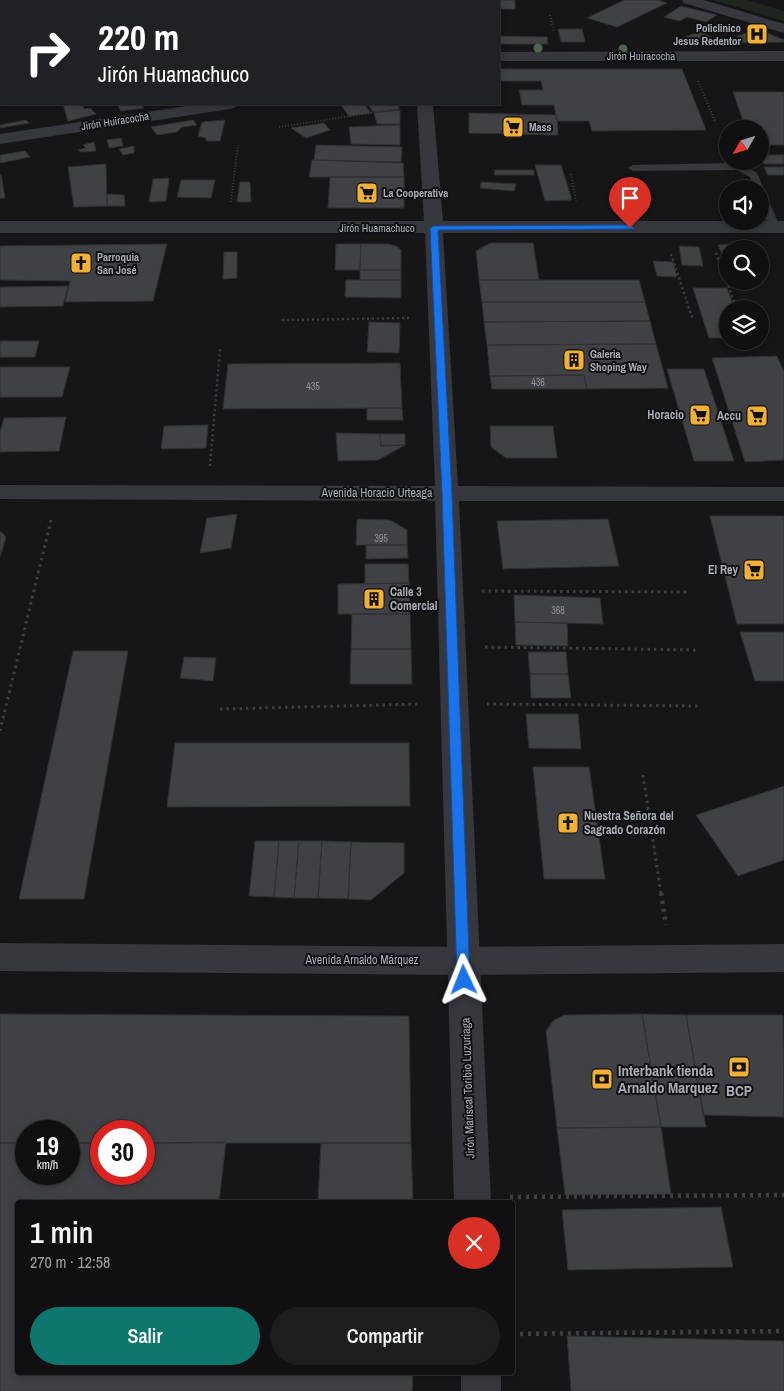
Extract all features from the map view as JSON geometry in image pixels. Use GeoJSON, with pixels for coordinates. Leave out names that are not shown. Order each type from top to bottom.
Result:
{"type":"FeatureCollection","features":[{"type":"Feature","properties":{"kind":"street"},"geometry":{"type":"LineString","coordinates":[[689,0],[784,28]]}},
{"type":"Feature","properties":{"kind":"street","name":"Jirón Huiracocha"},"geometry":{"type":"LineString","coordinates":[[500,57],[784,56]]}},
{"type":"Feature","properties":{"kind":"street","name":"Jirón Huiracocha"},"geometry":{"type":"LineString","coordinates":[[0,139],[223,105]]}},
{"type":"Feature","properties":{"kind":"street","name":"Jirón Mariscal Toribio Luzuriaga"},"geometry":{"type":"LineString","coordinates":[[425,105],[434,228],[447,494],[473,1200]]}},
{"type":"Feature","properties":{"kind":"street","name":"Jirón Huamachuco"},"geometry":{"type":"LineString","coordinates":[[0,226],[779,227]]}},
{"type":"Feature","properties":{"kind":"street","name":"Avenida Horacio Urteaga"},"geometry":{"type":"LineString","coordinates":[[0,492],[784,494]]}},
{"type":"Feature","properties":{"kind":"street","name":"Avenida Arnaldo Márquez"},"geometry":{"type":"LineString","coordinates":[[0,957],[463,960],[784,958]]}},
{"type":"Feature","properties":{"kind":"street"},"geometry":{"type":"LineString","coordinates":[[481,1375],[482,1391]]}},
{"type":"Feature","properties":{"kind":"lane"},"geometry":{"type":"LineString","coordinates":[[633,168],[729,166],[739,167],[754,175],[756,180]]}},
{"type":"Feature","properties":{"kind":"lane"},"geometry":{"type":"LineString","coordinates":[[769,207],[779,227]]}},
{"type":"Feature","properties":{"kind":"path"},"geometry":{"type":"LineString","coordinates":[[688,56],[715,122]]}},
{"type":"Feature","properties":{"kind":"path"},"geometry":{"type":"LineString","coordinates":[[279,127],[419,105]]}},
{"type":"Feature","properties":{"kind":"path"},"geometry":{"type":"LineString","coordinates":[[227,227],[238,146]]}},
{"type":"Feature","properties":{"kind":"path"},"geometry":{"type":"LineString","coordinates":[[707,227],[734,300]]}},
{"type":"Feature","properties":{"kind":"path"},"geometry":{"type":"LineString","coordinates":[[663,228],[693,320]]}},
{"type":"Feature","properties":{"kind":"path"},"geometry":{"type":"LineString","coordinates":[[282,320],[438,317]]}},
{"type":"Feature","properties":{"kind":"path"},"geometry":{"type":"LineString","coordinates":[[208,493],[220,349]]}},
{"type":"Feature","properties":{"kind":"path"},"geometry":{"type":"LineString","coordinates":[[0,731],[57,492]]}},
{"type":"Feature","properties":{"kind":"path"},"geometry":{"type":"LineString","coordinates":[[451,591],[686,592]]}},
{"type":"Feature","properties":{"kind":"path"},"geometry":{"type":"LineString","coordinates":[[452,647],[699,650]]}},
{"type":"Feature","properties":{"kind":"path"},"geometry":{"type":"LineString","coordinates":[[220,709],[454,704],[699,706]]}},
{"type":"Feature","properties":{"kind":"path"},"geometry":{"type":"LineString","coordinates":[[643,775],[670,959]]}},
{"type":"Feature","properties":{"kind":"path"},"geometry":{"type":"LineString","coordinates":[[473,1200],[784,1194]]}},
{"type":"Feature","properties":{"kind":"path"},"geometry":{"type":"LineString","coordinates":[[515,1334],[784,1331]]}},
{"type":"Feature","properties":{"kind":"shaded area"},"geometry":{"type":"Polygon","coordinates":[[[713,0],[747,0],[784,11],[784,21],[713,0]]]}},
{"type":"Feature","properties":{"kind":"building"},"geometry":{"type":"Polygon","coordinates":[[[500,0],[515,0],[515,9],[500,9],[500,0]]]}},
{"type":"Feature","properties":{"kind":"building"},"geometry":{"type":"Polygon","coordinates":[[[624,0],[658,0],[667,3],[617,27],[587,18],[624,0]]]}},
{"type":"Feature","properties":{"kind":"building"},"geometry":{"type":"Polygon","coordinates":[[[681,6],[717,15],[706,22],[687,17],[680,21],[664,17],[681,6]]]}},
{"type":"Feature","properties":{"kind":"building"},"geometry":{"type":"Polygon","coordinates":[[[558,29],[582,29],[585,42],[561,42],[558,29]]]}},
{"type":"Feature","properties":{"kind":"building","name":"Policlinico Jesus Redentor"},"geometry":{"type":"Polygon","coordinates":[[[758,29],[784,40],[784,42],[718,43],[758,29]]]}},
{"type":"Feature","properties":{"kind":"building"},"geometry":{"type":"Polygon","coordinates":[[[700,32],[716,39],[713,41],[686,42],[678,39],[700,32]]]}},
{"type":"Feature","properties":{"kind":"building"},"geometry":{"type":"Polygon","coordinates":[[[500,36],[547,37],[548,44],[500,44],[500,36]]]}},
{"type":"Feature","properties":{"kind":"building"},"geometry":{"type":"Polygon","coordinates":[[[500,69],[682,69],[706,130],[592,131],[589,121],[557,121],[554,105],[522,105],[519,90],[543,90],[541,81],[501,81],[500,69]]]}},
{"type":"Feature","properties":{"kind":"building"},"geometry":{"type":"Polygon","coordinates":[[[733,92],[784,92],[784,145],[769,145],[769,120],[743,120],[733,92]]]}},
{"type":"Feature","properties":{"kind":"building"},"geometry":{"type":"Polygon","coordinates":[[[63,105],[82,105],[84,109],[90,108],[96,114],[68,121],[63,105]]]}},
{"type":"Feature","properties":{"kind":"building"},"geometry":{"type":"Polygon","coordinates":[[[118,105],[142,105],[144,108],[121,111],[118,105]]]}},
{"type":"Feature","properties":{"kind":"building"},"geometry":{"type":"Polygon","coordinates":[[[341,105],[365,105],[371,113],[349,116],[341,105]]]}},
{"type":"Feature","properties":{"kind":"building"},"geometry":{"type":"Polygon","coordinates":[[[369,105],[399,105],[399,109],[373,112],[369,105]]]}},
{"type":"Feature","properties":{"kind":"building"},"geometry":{"type":"Polygon","coordinates":[[[400,110],[400,124],[377,124],[374,113],[400,110]]]}},
{"type":"Feature","properties":{"kind":"building","name":"Mass"},"geometry":{"type":"Polygon","coordinates":[[[469,113],[557,115],[558,135],[469,133],[469,113]]]}},
{"type":"Feature","properties":{"kind":"building"},"geometry":{"type":"Polygon","coordinates":[[[26,120],[29,123],[0,128],[0,125],[26,120]]]}},
{"type":"Feature","properties":{"kind":"building"},"geometry":{"type":"Polygon","coordinates":[[[193,120],[197,125],[182,127],[177,132],[157,135],[151,127],[193,120]]]}},
{"type":"Feature","properties":{"kind":"building"},"geometry":{"type":"Polygon","coordinates":[[[225,120],[220,141],[206,141],[206,138],[198,136],[202,122],[225,120]]]}},
{"type":"Feature","properties":{"kind":"building"},"geometry":{"type":"Polygon","coordinates":[[[324,123],[330,130],[306,138],[291,128],[324,123]]]}},
{"type":"Feature","properties":{"kind":"building"},"geometry":{"type":"Polygon","coordinates":[[[400,125],[400,145],[351,144],[349,127],[400,125]]]}},
{"type":"Feature","properties":{"kind":"building"},"geometry":{"type":"Polygon","coordinates":[[[121,138],[123,146],[109,148],[107,140],[121,138]]]}},
{"type":"Feature","properties":{"kind":"building"},"geometry":{"type":"Polygon","coordinates":[[[94,142],[96,151],[81,152],[78,150],[86,148],[83,145],[94,142]]]}},
{"type":"Feature","properties":{"kind":"building"},"geometry":{"type":"Polygon","coordinates":[[[316,145],[402,147],[401,162],[314,160],[316,145]]]}},
{"type":"Feature","properties":{"kind":"building"},"geometry":{"type":"Polygon","coordinates":[[[134,146],[134,153],[123,155],[119,149],[134,146]]]}},
{"type":"Feature","properties":{"kind":"building"},"geometry":{"type":"Polygon","coordinates":[[[25,151],[30,157],[0,163],[0,155],[25,151]]]}},
{"type":"Feature","properties":{"kind":"building"},"geometry":{"type":"Polygon","coordinates":[[[769,155],[784,155],[784,164],[769,164],[769,155]]]}},
{"type":"Feature","properties":{"kind":"building"},"geometry":{"type":"Polygon","coordinates":[[[312,160],[403,163],[404,177],[309,177],[312,160]]]}},
{"type":"Feature","properties":{"kind":"building"},"geometry":{"type":"Polygon","coordinates":[[[106,164],[107,206],[74,207],[68,167],[106,164]]]}},
{"type":"Feature","properties":{"kind":"building"},"geometry":{"type":"Polygon","coordinates":[[[535,165],[561,165],[572,200],[545,201],[535,165]]]}},
{"type":"Feature","properties":{"kind":"building"},"geometry":{"type":"Polygon","coordinates":[[[769,167],[784,167],[784,175],[768,175],[766,170],[769,170],[769,167]]]}},
{"type":"Feature","properties":{"kind":"building"},"geometry":{"type":"Polygon","coordinates":[[[494,170],[534,170],[534,175],[495,175],[494,170]]]}},
{"type":"Feature","properties":{"kind":"building"},"geometry":{"type":"Polygon","coordinates":[[[1,175],[5,198],[0,198],[1,175]]]}},
{"type":"Feature","properties":{"kind":"building","name":"La Cooperativa"},"geometry":{"type":"Polygon","coordinates":[[[330,177],[404,177],[404,208],[328,208],[330,177]]]}},
{"type":"Feature","properties":{"kind":"building"},"geometry":{"type":"Polygon","coordinates":[[[169,178],[166,201],[149,202],[153,179],[169,178]]]}},
{"type":"Feature","properties":{"kind":"building"},"geometry":{"type":"Polygon","coordinates":[[[181,180],[215,180],[211,198],[177,197],[181,180]]]}},
{"type":"Feature","properties":{"kind":"building"},"geometry":{"type":"Polygon","coordinates":[[[240,182],[250,182],[251,202],[237,202],[240,182]]]}},
{"type":"Feature","properties":{"kind":"building"},"geometry":{"type":"Polygon","coordinates":[[[481,182],[516,184],[514,191],[480,188],[481,182]]]}},
{"type":"Feature","properties":{"kind":"building"},"geometry":{"type":"Polygon","coordinates":[[[107,194],[124,195],[125,206],[107,206],[107,194]]]}},
{"type":"Feature","properties":{"kind":"building"},"geometry":{"type":"Polygon","coordinates":[[[490,243],[533,243],[539,280],[479,280],[476,251],[490,243]]]}},
{"type":"Feature","properties":{"kind":"building","name":"Parroquia San José"},"geometry":{"type":"Polygon","coordinates":[[[167,244],[153,301],[65,302],[70,281],[0,280],[0,246],[167,244]]]}},
{"type":"Feature","properties":{"kind":"building"},"geometry":{"type":"Polygon","coordinates":[[[336,244],[361,244],[360,270],[335,270],[336,244]]]}},
{"type":"Feature","properties":{"kind":"building"},"geometry":{"type":"Polygon","coordinates":[[[361,244],[388,244],[396,246],[401,250],[401,270],[360,270],[361,244]]]}},
{"type":"Feature","properties":{"kind":"building"},"geometry":{"type":"Polygon","coordinates":[[[679,246],[699,247],[703,266],[682,265],[679,246]]]}},
{"type":"Feature","properties":{"kind":"building"},"geometry":{"type":"Polygon","coordinates":[[[224,252],[237,252],[237,278],[223,279],[224,252]]]}},
{"type":"Feature","properties":{"kind":"building"},"geometry":{"type":"Polygon","coordinates":[[[653,261],[673,262],[677,277],[657,276],[653,261]]]}},
{"type":"Feature","properties":{"kind":"building"},"geometry":{"type":"Polygon","coordinates":[[[360,270],[401,270],[401,280],[360,280],[360,270]]]}},
{"type":"Feature","properties":{"kind":"building"},"geometry":{"type":"Polygon","coordinates":[[[346,280],[401,280],[401,298],[345,297],[346,280]]]}},
{"type":"Feature","properties":{"kind":"building"},"geometry":{"type":"Polygon","coordinates":[[[479,280],[639,280],[645,302],[482,302],[479,280]]]}},
{"type":"Feature","properties":{"kind":"building"},"geometry":{"type":"Polygon","coordinates":[[[68,286],[63,306],[0,307],[0,287],[68,286]]]}},
{"type":"Feature","properties":{"kind":"building"},"geometry":{"type":"Polygon","coordinates":[[[693,288],[728,290],[732,300],[719,300],[719,338],[709,338],[693,288]]]}},
{"type":"Feature","properties":{"kind":"building"},"geometry":{"type":"Polygon","coordinates":[[[482,302],[645,302],[650,321],[484,322],[482,302]]]}},
{"type":"Feature","properties":{"kind":"building"},"geometry":{"type":"Polygon","coordinates":[[[650,321],[656,344],[487,345],[484,322],[650,321]]]}},
{"type":"Feature","properties":{"kind":"building"},"geometry":{"type":"Polygon","coordinates":[[[369,322],[400,323],[399,353],[367,352],[369,322]]]}},
{"type":"Feature","properties":{"kind":"building"},"geometry":{"type":"Polygon","coordinates":[[[0,341],[39,341],[35,357],[0,357],[0,341]]]}},
{"type":"Feature","properties":{"kind":"building","name":"Galeria Shoping Way"},"geometry":{"type":"Polygon","coordinates":[[[656,344],[668,388],[587,389],[584,375],[490,376],[487,345],[656,344]]]}},
{"type":"Feature","properties":{"kind":"building","name":"Accu"},"geometry":{"type":"Polygon","coordinates":[[[777,356],[784,372],[784,460],[745,462],[712,358],[777,356]]]}},
{"type":"Feature","properties":{"kind":"building"},"geometry":{"type":"Polygon","coordinates":[[[400,363],[402,408],[223,409],[228,364],[400,363]]]}},
{"type":"Feature","properties":{"kind":"building"},"geometry":{"type":"Polygon","coordinates":[[[0,367],[70,367],[62,397],[0,397],[0,367]]]}},
{"type":"Feature","properties":{"kind":"building","name":"Horacio"},"geometry":{"type":"Polygon","coordinates":[[[667,369],[704,369],[734,461],[694,461],[667,369]]]}},
{"type":"Feature","properties":{"kind":"building"},"geometry":{"type":"Polygon","coordinates":[[[584,375],[587,389],[492,389],[490,376],[584,375]]]}},
{"type":"Feature","properties":{"kind":"building"},"geometry":{"type":"Polygon","coordinates":[[[367,408],[402,408],[403,420],[367,420],[367,408]]]}},
{"type":"Feature","properties":{"kind":"building"},"geometry":{"type":"Polygon","coordinates":[[[66,417],[59,451],[0,452],[0,432],[4,418],[66,417]]]}},
{"type":"Feature","properties":{"kind":"building"},"geometry":{"type":"Polygon","coordinates":[[[208,425],[206,448],[161,449],[164,426],[208,425]]]}},
{"type":"Feature","properties":{"kind":"building"},"geometry":{"type":"Polygon","coordinates":[[[490,426],[553,426],[557,458],[506,458],[491,447],[490,426]]]}},
{"type":"Feature","properties":{"kind":"building"},"geometry":{"type":"Polygon","coordinates":[[[336,433],[380,434],[381,446],[405,445],[378,460],[338,461],[336,433]]]}},
{"type":"Feature","properties":{"kind":"building"},"geometry":{"type":"Polygon","coordinates":[[[380,434],[405,434],[405,445],[381,446],[380,434]]]}},
{"type":"Feature","properties":{"kind":"building"},"geometry":{"type":"Polygon","coordinates":[[[237,514],[231,548],[200,553],[207,518],[237,514]]]}},
{"type":"Feature","properties":{"kind":"building","name":"El Rey"},"geometry":{"type":"Polygon","coordinates":[[[710,516],[784,516],[784,624],[737,624],[710,516]]]}},
{"type":"Feature","properties":{"kind":"building"},"geometry":{"type":"Polygon","coordinates":[[[357,519],[390,520],[407,530],[407,545],[356,545],[357,519]]]}},
{"type":"Feature","properties":{"kind":"building"},"geometry":{"type":"Polygon","coordinates":[[[608,519],[619,566],[503,569],[497,521],[608,519]]]}},
{"type":"Feature","properties":{"kind":"building"},"geometry":{"type":"Polygon","coordinates":[[[0,531],[6,537],[0,557],[0,531]]]}},
{"type":"Feature","properties":{"kind":"building"},"geometry":{"type":"Polygon","coordinates":[[[366,545],[407,545],[408,558],[366,559],[366,545]]]}},
{"type":"Feature","properties":{"kind":"building"},"geometry":{"type":"Polygon","coordinates":[[[365,564],[408,564],[409,583],[365,584],[365,564]]]}},
{"type":"Feature","properties":{"kind":"building","name":"Calle 3 Comercial"},"geometry":{"type":"Polygon","coordinates":[[[409,583],[410,614],[338,614],[338,584],[409,583]]]}},
{"type":"Feature","properties":{"kind":"building"},"geometry":{"type":"Polygon","coordinates":[[[514,595],[600,598],[603,624],[515,622],[514,595]]]}},
{"type":"Feature","properties":{"kind":"building"},"geometry":{"type":"Polygon","coordinates":[[[352,614],[410,614],[411,649],[351,649],[352,614]]]}},
{"type":"Feature","properties":{"kind":"building"},"geometry":{"type":"Polygon","coordinates":[[[515,622],[567,623],[568,646],[516,645],[515,622]]]}},
{"type":"Feature","properties":{"kind":"building"},"geometry":{"type":"Polygon","coordinates":[[[740,632],[784,632],[784,681],[755,681],[740,632]]]}},
{"type":"Feature","properties":{"kind":"building"},"geometry":{"type":"Polygon","coordinates":[[[351,649],[411,649],[412,684],[350,684],[351,649]]]}},
{"type":"Feature","properties":{"kind":"building"},"geometry":{"type":"Polygon","coordinates":[[[73,651],[128,651],[84,899],[19,899],[73,651]]]}},
{"type":"Feature","properties":{"kind":"building"},"geometry":{"type":"Polygon","coordinates":[[[528,652],[566,652],[568,674],[530,674],[528,652]]]}},
{"type":"Feature","properties":{"kind":"building"},"geometry":{"type":"Polygon","coordinates":[[[184,657],[216,658],[213,681],[180,678],[184,657]]]}},
{"type":"Feature","properties":{"kind":"building"},"geometry":{"type":"Polygon","coordinates":[[[530,674],[568,674],[571,698],[531,698],[530,674]]]}},
{"type":"Feature","properties":{"kind":"building"},"geometry":{"type":"Polygon","coordinates":[[[526,714],[578,714],[581,749],[529,748],[526,714]]]}},
{"type":"Feature","properties":{"kind":"building"},"geometry":{"type":"Polygon","coordinates":[[[175,743],[409,743],[410,806],[167,807],[175,743]]]}},
{"type":"Feature","properties":{"kind":"building","name":"Nuestra Señora del Sagrado Corazón"},"geometry":{"type":"Polygon","coordinates":[[[533,767],[589,767],[605,879],[544,879],[533,767]]]}},
{"type":"Feature","properties":{"kind":"building"},"geometry":{"type":"Polygon","coordinates":[[[784,786],[784,860],[738,876],[696,815],[784,786]]]}},
{"type":"Feature","properties":{"kind":"building"},"geometry":{"type":"Polygon","coordinates":[[[255,841],[279,841],[274,897],[249,896],[255,841]]]}},
{"type":"Feature","properties":{"kind":"building"},"geometry":{"type":"Polygon","coordinates":[[[279,841],[299,841],[294,898],[274,897],[279,841]]]}},
{"type":"Feature","properties":{"kind":"building"},"geometry":{"type":"Polygon","coordinates":[[[299,841],[322,841],[318,898],[294,898],[299,841]]]}},
{"type":"Feature","properties":{"kind":"building"},"geometry":{"type":"Polygon","coordinates":[[[322,841],[351,842],[348,899],[318,898],[322,841]]]}},
{"type":"Feature","properties":{"kind":"building"},"geometry":{"type":"Polygon","coordinates":[[[351,842],[404,843],[404,873],[371,900],[348,899],[351,842]]]}},
{"type":"Feature","properties":{"kind":"building"},"geometry":{"type":"Polygon","coordinates":[[[0,1014],[409,1016],[411,1143],[155,1143],[155,1120],[90,1120],[90,1143],[80,1143],[80,1120],[15,1120],[15,1143],[0,1143],[0,1014]]]}},
{"type":"Feature","properties":{"kind":"building","name":"Interbank tienda Arnaldo Marquez"},"geometry":{"type":"Polygon","coordinates":[[[642,1014],[661,1127],[557,1128],[546,1031],[553,1021],[564,1015],[642,1014]]]}},
{"type":"Feature","properties":{"kind":"building"},"geometry":{"type":"Polygon","coordinates":[[[642,1014],[686,1015],[706,1127],[661,1127],[642,1014]]]}},
{"type":"Feature","properties":{"kind":"building","name":"BCP"},"geometry":{"type":"Polygon","coordinates":[[[686,1015],[783,1015],[784,1117],[703,1115],[686,1015]]]}},
{"type":"Feature","properties":{"kind":"building"},"geometry":{"type":"Polygon","coordinates":[[[661,1127],[671,1194],[565,1195],[557,1128],[661,1127]]]}},
{"type":"Feature","properties":{"kind":"building"},"geometry":{"type":"Polygon","coordinates":[[[226,1142],[219,1200],[15,1200],[15,1375],[413,1375],[412,1391],[0,1391],[0,1143],[15,1143],[15,1185],[80,1185],[80,1143],[90,1143],[90,1185],[155,1185],[155,1143],[226,1142]]]}},
{"type":"Feature","properties":{"kind":"building"},"geometry":{"type":"Polygon","coordinates":[[[321,1143],[411,1143],[413,1200],[318,1200],[321,1143]]]}},
{"type":"Feature","properties":{"kind":"building"},"geometry":{"type":"Polygon","coordinates":[[[721,1207],[733,1267],[568,1270],[562,1210],[721,1207]]]}},
{"type":"Feature","properties":{"kind":"building"},"geometry":{"type":"Polygon","coordinates":[[[567,1336],[784,1341],[784,1391],[571,1391],[567,1336]]]}},
{"type":"Feature","properties":{"kind":"place","name":"Policlinico Jesus Redentor"},"geometry":{"type":"Point","coordinates":[757,34]}},
{"type":"Feature","properties":{"kind":"place","name":"Mass"},"geometry":{"type":"Point","coordinates":[513,127]}},
{"type":"Feature","properties":{"kind":"place","name":"La Cooperativa"},"geometry":{"type":"Point","coordinates":[367,193]}},
{"type":"Feature","properties":{"kind":"place","name":"Parroquia San José"},"geometry":{"type":"Point","coordinates":[81,263]}},
{"type":"Feature","properties":{"kind":"place","name":"Galeria Shoping Way"},"geometry":{"type":"Point","coordinates":[574,360]}},
{"type":"Feature","properties":{"kind":"place","name":"Horacio"},"geometry":{"type":"Point","coordinates":[700,415]}},
{"type":"Feature","properties":{"kind":"place","name":"Accu"},"geometry":{"type":"Point","coordinates":[757,416]}},
{"type":"Feature","properties":{"kind":"place","name":"El Rey"},"geometry":{"type":"Point","coordinates":[754,570]}},
{"type":"Feature","properties":{"kind":"place","name":"Calle 3 Comercial"},"geometry":{"type":"Point","coordinates":[374,599]}},
{"type":"Feature","properties":{"kind":"place","name":"Nuestra Señora del Sagrado Corazón"},"geometry":{"type":"Point","coordinates":[568,823]}},
{"type":"Feature","properties":{"kind":"place","name":"BCP"},"geometry":{"type":"Point","coordinates":[739,1067]}},
{"type":"Feature","properties":{"kind":"place","name":"Interbank tienda Arnaldo Marquez"},"geometry":{"type":"Point","coordinates":[602,1079]}},
{"type":"Feature","properties":{"kind":"route"},"geometry":{"type":"LineString","coordinates":[[464,980],[447,494],[434,228],[630,228]]}}]}
